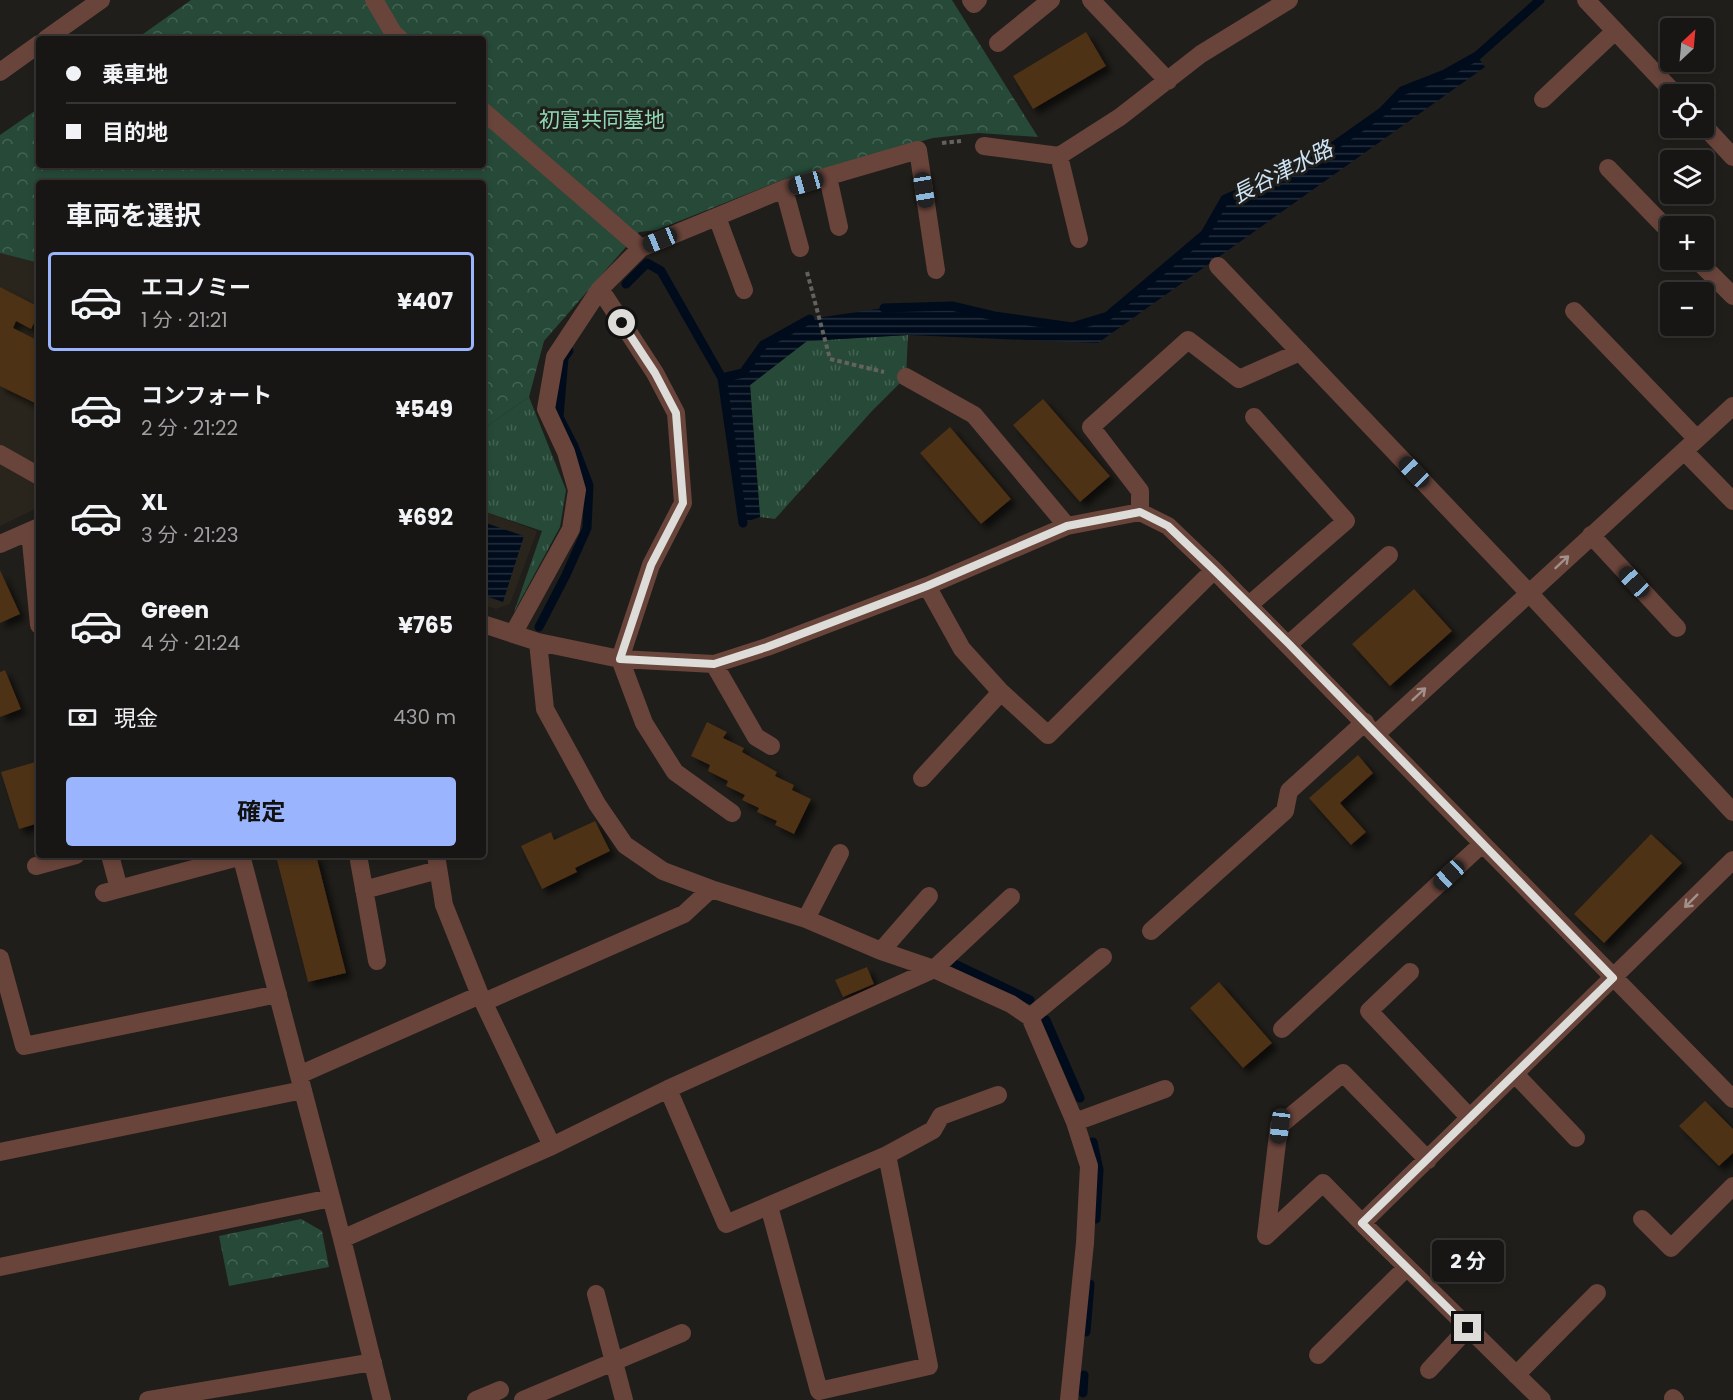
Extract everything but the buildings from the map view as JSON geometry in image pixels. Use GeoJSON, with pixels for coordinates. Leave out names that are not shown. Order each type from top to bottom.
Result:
{"type":"FeatureCollection","features":[{"type":"Feature","properties":{"kind":"street"},"geometry":{"type":"LineString","coordinates":[[50,36],[101,0]]}},
{"type":"Feature","properties":{"kind":"street"},"geometry":{"type":"LineString","coordinates":[[374,0],[396,36]]}},
{"type":"Feature","properties":{"kind":"street"},"geometry":{"type":"LineString","coordinates":[[971,0],[974,4],[978,0]]}},
{"type":"Feature","properties":{"kind":"street"},"geometry":{"type":"LineString","coordinates":[[998,43],[1051,0]]}},
{"type":"Feature","properties":{"kind":"street"},"geometry":{"type":"LineString","coordinates":[[1091,0],[1168,81]]}},
{"type":"Feature","properties":{"kind":"street"},"geometry":{"type":"LineString","coordinates":[[984,146],[1059,156],[1120,117],[1201,54],[1289,0]]}},
{"type":"Feature","properties":{"kind":"street"},"geometry":{"type":"LineString","coordinates":[[1586,0],[1665,84]]}},
{"type":"Feature","properties":{"kind":"street"},"geometry":{"type":"LineString","coordinates":[[1543,99],[1615,31]]}},
{"type":"Feature","properties":{"kind":"street"},"geometry":{"type":"LineString","coordinates":[[0,72],[36,46]]}},
{"type":"Feature","properties":{"kind":"street"},"geometry":{"type":"LineString","coordinates":[[486,114],[641,248]]}},
{"type":"Feature","properties":{"kind":"street"},"geometry":{"type":"LineString","coordinates":[[1714,137],[1733,157]]}},
{"type":"Feature","properties":{"kind":"street"},"geometry":{"type":"LineString","coordinates":[[513,634],[571,529],[577,490],[566,452],[546,409],[555,357],[600,289],[641,248],[784,189],[918,150],[936,270]]}},
{"type":"Feature","properties":{"kind":"street"},"geometry":{"type":"LineString","coordinates":[[1059,156],[1079,239]]}},
{"type":"Feature","properties":{"kind":"street"},"geometry":{"type":"LineString","coordinates":[[1608,168],[1660,222]]}},
{"type":"Feature","properties":{"kind":"street"},"geometry":{"type":"LineString","coordinates":[[828,177],[839,227]]}},
{"type":"Feature","properties":{"kind":"street"},"geometry":{"type":"LineString","coordinates":[[784,189],[800,248]]}},
{"type":"Feature","properties":{"kind":"street"},"geometry":{"type":"LineString","coordinates":[[717,217],[744,290]]}},
{"type":"Feature","properties":{"kind":"street"},"geometry":{"type":"LineString","coordinates":[[1218,266],[1733,812]]}},
{"type":"Feature","properties":{"kind":"street"},"geometry":{"type":"LineString","coordinates":[[1707,270],[1733,296]]}},
{"type":"Feature","properties":{"kind":"street"},"geometry":{"type":"LineString","coordinates":[[600,289],[655,373],[676,413],[683,503],[651,565],[620,659],[644,723],[675,772],[732,813]]}},
{"type":"Feature","properties":{"kind":"street"},"geometry":{"type":"LineString","coordinates":[[1574,311],[1691,445],[1733,501]]}},
{"type":"Feature","properties":{"kind":"street"},"geometry":{"type":"LineString","coordinates":[[1140,512],[1140,491],[1091,427],[1188,340],[1239,379],[1300,352]]}},
{"type":"Feature","properties":{"kind":"street"},"geometry":{"type":"LineString","coordinates":[[906,377],[974,415],[1067,526]]}},
{"type":"Feature","properties":{"kind":"street"},"geometry":{"type":"LineString","coordinates":[[1151,931],[1285,811],[1290,791],[1371,728],[1528,593],[1733,406]]}},
{"type":"Feature","properties":{"kind":"street"},"geometry":{"type":"LineString","coordinates":[[1249,604],[1346,521],[1254,417]]}},
{"type":"Feature","properties":{"kind":"street"},"geometry":{"type":"LineString","coordinates":[[0,454],[36,474]]}},
{"type":"Feature","properties":{"kind":"street"},"geometry":{"type":"LineString","coordinates":[[486,625],[538,642],[620,659],[714,664],[767,647],[927,586],[1067,526],[1140,512],[1168,526],[1249,604],[1733,1099]]}},
{"type":"Feature","properties":{"kind":"street"},"geometry":{"type":"LineString","coordinates":[[0,544],[34,529],[36,567]]}},
{"type":"Feature","properties":{"kind":"street"},"geometry":{"type":"LineString","coordinates":[[1591,536],[1677,628]]}},
{"type":"Feature","properties":{"kind":"street"},"geometry":{"type":"LineString","coordinates":[[1289,644],[1389,555]]}},
{"type":"Feature","properties":{"kind":"street"},"geometry":{"type":"LineString","coordinates":[[927,586],[962,649],[1001,692],[1048,735],[1214,570]]}},
{"type":"Feature","properties":{"kind":"street"},"geometry":{"type":"LineString","coordinates":[[538,642],[545,710],[597,804],[625,846],[663,871],[806,919],[881,951],[934,969],[1011,1004],[1030,1017],[1076,1122],[1089,1166],[1085,1243],[1069,1400]]}},
{"type":"Feature","properties":{"kind":"street"},"geometry":{"type":"LineString","coordinates":[[714,664],[756,737],[771,746]]}},
{"type":"Feature","properties":{"kind":"street"},"geometry":{"type":"LineString","coordinates":[[922,778],[1001,692]]}},
{"type":"Feature","properties":{"kind":"street"},"geometry":{"type":"LineString","coordinates":[[1282,1029],[1482,844]]}},
{"type":"Feature","properties":{"kind":"street"},"geometry":{"type":"LineString","coordinates":[[806,919],[840,853]]}},
{"type":"Feature","properties":{"kind":"street"},"geometry":{"type":"LineString","coordinates":[[36,866],[65,858]]}},
{"type":"Feature","properties":{"kind":"street"},"geometry":{"type":"LineString","coordinates":[[110,858],[111,891],[187,862],[218,858]]}},
{"type":"Feature","properties":{"kind":"street"},"geometry":{"type":"LineString","coordinates":[[243,858],[332,1198],[382,1400]]}},
{"type":"Feature","properties":{"kind":"street"},"geometry":{"type":"LineString","coordinates":[[359,858],[377,961]]}},
{"type":"Feature","properties":{"kind":"street"},"geometry":{"type":"LineString","coordinates":[[1362,1223],[1733,860]]}},
{"type":"Feature","properties":{"kind":"street"},"geometry":{"type":"LineString","coordinates":[[364,890],[437,862],[444,905],[482,998],[552,1146]]}},
{"type":"Feature","properties":{"kind":"street"},"geometry":{"type":"LineString","coordinates":[[0,1152],[301,1082],[482,998],[684,914],[711,889]]}},
{"type":"Feature","properties":{"kind":"street"},"geometry":{"type":"LineString","coordinates":[[881,951],[929,896]]}},
{"type":"Feature","properties":{"kind":"street"},"geometry":{"type":"LineString","coordinates":[[342,1239],[552,1146],[668,1089],[934,969],[1011,897]]}},
{"type":"Feature","properties":{"kind":"street"},"geometry":{"type":"LineString","coordinates":[[1030,1017],[1103,957]]}},
{"type":"Feature","properties":{"kind":"street"},"geometry":{"type":"LineString","coordinates":[[0,958],[9,1024],[24,1046],[278,994]]}},
{"type":"Feature","properties":{"kind":"street"},"geometry":{"type":"LineString","coordinates":[[1410,972],[1369,1011],[1470,1118]]}},
{"type":"Feature","properties":{"kind":"street"},"geometry":{"type":"LineString","coordinates":[[1428,1160],[1343,1073],[1280,1126],[1266,1236],[1323,1183],[1406,1268],[1542,1400]]}},
{"type":"Feature","properties":{"kind":"street"},"geometry":{"type":"LineString","coordinates":[[1515,1074],[1576,1138]]}},
{"type":"Feature","properties":{"kind":"street"},"geometry":{"type":"LineString","coordinates":[[668,1089],[726,1224],[887,1155],[933,1130],[941,1116],[998,1095]]}},
{"type":"Feature","properties":{"kind":"street"},"geometry":{"type":"LineString","coordinates":[[1076,1122],[1164,1089]]}},
{"type":"Feature","properties":{"kind":"street"},"geometry":{"type":"LineString","coordinates":[[769,1206],[819,1391],[929,1366],[887,1155]]}},
{"type":"Feature","properties":{"kind":"street"},"geometry":{"type":"LineString","coordinates":[[1642,1219],[1671,1248],[1733,1186]]}},
{"type":"Feature","properties":{"kind":"street"},"geometry":{"type":"LineString","coordinates":[[0,1266],[332,1198]]}},
{"type":"Feature","properties":{"kind":"street"},"geometry":{"type":"LineString","coordinates":[[1318,1355],[1406,1268]]}},
{"type":"Feature","properties":{"kind":"street"},"geometry":{"type":"LineString","coordinates":[[1516,1375],[1598,1293]]}},
{"type":"Feature","properties":{"kind":"street"},"geometry":{"type":"LineString","coordinates":[[596,1294],[624,1400]]}},
{"type":"Feature","properties":{"kind":"street"},"geometry":{"type":"LineString","coordinates":[[1429,1370],[1468,1328]]}},
{"type":"Feature","properties":{"kind":"street"},"geometry":{"type":"LineString","coordinates":[[523,1400],[682,1333]]}},
{"type":"Feature","properties":{"kind":"street"},"geometry":{"type":"LineString","coordinates":[[148,1400],[373,1362]]}},
{"type":"Feature","properties":{"kind":"street"},"geometry":{"type":"LineString","coordinates":[[476,1400],[500,1390]]}},
{"type":"Feature","properties":{"kind":"path"},"geometry":{"type":"LineString","coordinates":[[918,150],[932,144],[971,141],[984,146]]}},
{"type":"Feature","properties":{"kind":"path"},"geometry":{"type":"LineString","coordinates":[[800,248],[830,359],[906,377]]}},
{"type":"Feature","properties":{"kind":"shaded area"},"geometry":{"type":"Polygon","coordinates":[[[0,253],[36,262],[36,508],[0,526],[0,253]]]}},
{"type":"Feature","properties":{"kind":"shaded area"},"geometry":{"type":"Polygon","coordinates":[[[486,512],[537,531],[510,604],[496,609],[486,606],[486,512]]]}},
{"type":"Feature","properties":{"kind":"green space","name":"初富共同墓地"},"geometry":{"type":"Polygon","coordinates":[[[191,0],[952,0],[1038,137],[979,133],[933,138],[782,180],[657,230],[639,232],[544,341],[529,397],[486,427],[486,180],[36,180],[36,262],[0,253],[0,135],[36,110],[36,168],[486,168],[486,36],[140,36],[191,0]]]}},
{"type":"Feature","properties":{"kind":"green space"},"geometry":{"type":"Polygon","coordinates":[[[908,335],[906,377],[872,411],[775,519],[760,517],[750,385],[807,341],[908,335]]]}},
{"type":"Feature","properties":{"kind":"green space"},"geometry":{"type":"Polygon","coordinates":[[[529,397],[566,490],[560,527],[514,612],[542,531],[486,512],[486,427],[529,397]]]}},
{"type":"Feature","properties":{"kind":"green space"},"geometry":{"type":"Polygon","coordinates":[[[301,1219],[322,1231],[329,1267],[229,1286],[219,1236],[301,1219]]]}},
{"type":"Feature","properties":{"kind":"water"},"geometry":{"type":"Polygon","coordinates":[[[1477,56],[1485,67],[1098,343],[908,335],[807,341],[750,385],[760,517],[743,523],[722,378],[743,373],[763,345],[810,319],[884,308],[952,306],[994,316],[1071,327],[1108,316],[1205,234],[1225,199],[1314,160],[1382,112],[1402,91],[1445,74],[1477,56]]]}},
{"type":"Feature","properties":{"kind":"water"},"geometry":{"type":"Polygon","coordinates":[[[486,523],[524,536],[503,602],[486,596],[486,523]]]}},
{"type":"Feature","properties":{"kind":"waterway","name":"長谷津水路"},"geometry":{"type":"LineString","coordinates":[[884,308],[952,306],[994,316],[1072,327],[1108,316],[1205,234],[1225,199],[1314,160],[1382,112],[1402,91],[1445,74],[1477,56],[1540,0]]}},
{"type":"Feature","properties":{"kind":"waterway","name":"長谷津水路"},"geometry":{"type":"LineString","coordinates":[[626,284],[647,263],[661,271],[722,378],[743,373],[763,345],[810,319]]}},
{"type":"Feature","properties":{"kind":"waterway","name":"長谷津水路"},"geometry":{"type":"LineString","coordinates":[[539,627],[587,528],[589,485],[574,446],[559,417],[564,358],[569,351]]}},
{"type":"Feature","properties":{"kind":"waterway"},"geometry":{"type":"LineString","coordinates":[[722,378],[743,523]]}},
{"type":"Feature","properties":{"kind":"waterway","name":"長谷津水路"},"geometry":{"type":"LineString","coordinates":[[955,964],[1030,1000]]}},
{"type":"Feature","properties":{"kind":"waterway","name":"長谷津水路"},"geometry":{"type":"LineString","coordinates":[[1046,1020],[1080,1098]]}},
{"type":"Feature","properties":{"kind":"waterway","name":"長谷津水路"},"geometry":{"type":"LineString","coordinates":[[1093,1142],[1099,1170],[1096,1219]]}},
{"type":"Feature","properties":{"kind":"waterway","name":"長谷津水路"},"geometry":{"type":"LineString","coordinates":[[1086,1332],[1090,1284]]}},
{"type":"Feature","properties":{"kind":"waterway","name":"長谷津水路"},"geometry":{"type":"LineString","coordinates":[[1083,1393],[1084,1375]]}},
{"type":"Feature","properties":{"kind":"route"},"geometry":{"type":"LineString","coordinates":[[622,323],[655,373],[676,413],[683,503],[651,565],[620,659],[714,664],[767,647],[927,586],[1067,526],[1140,512],[1168,526],[1214,570],[1289,644],[1613,978],[1362,1223],[1468,1328]]}}]}
